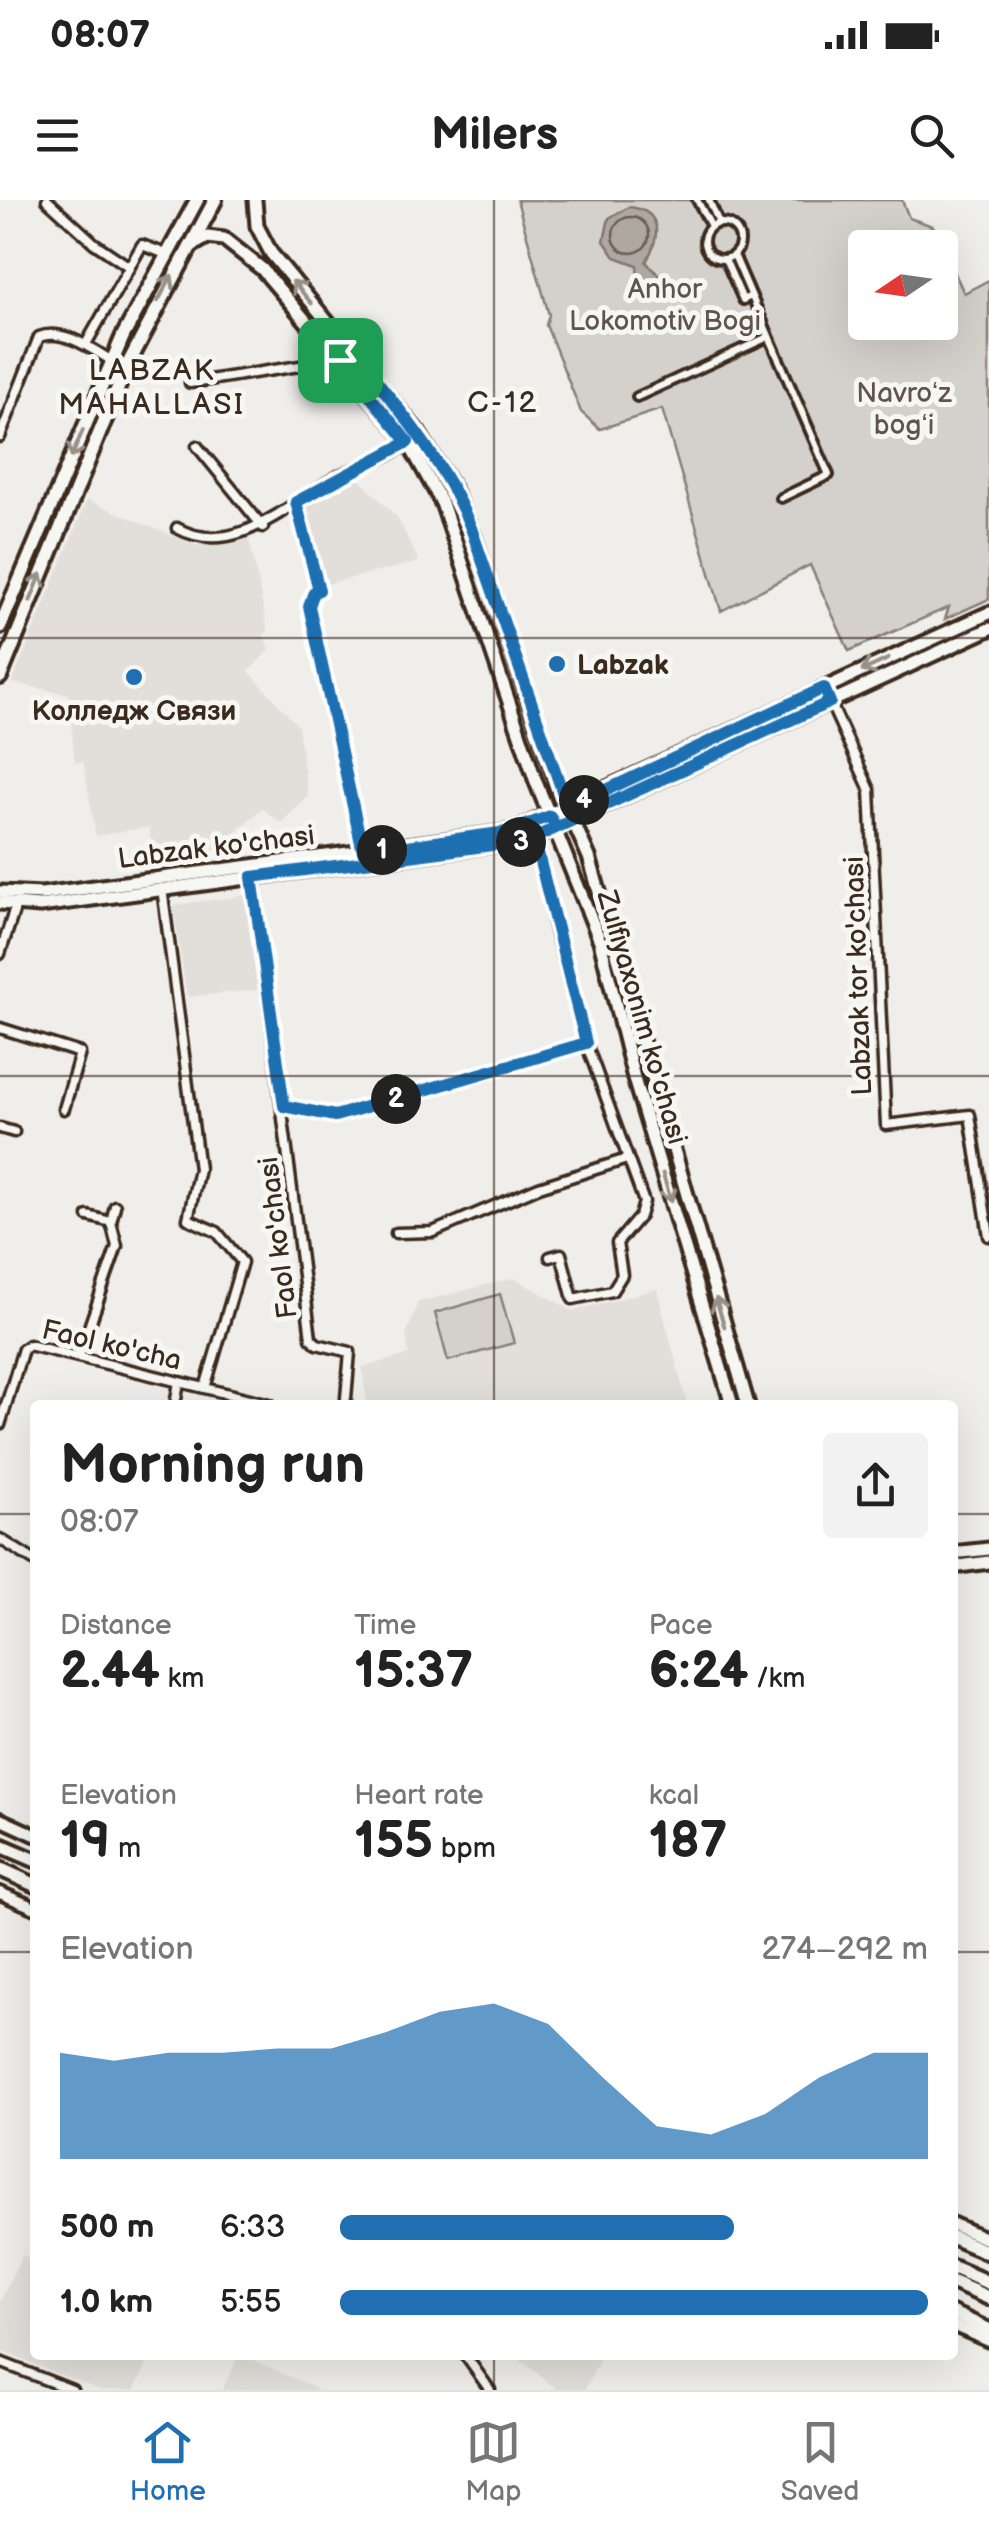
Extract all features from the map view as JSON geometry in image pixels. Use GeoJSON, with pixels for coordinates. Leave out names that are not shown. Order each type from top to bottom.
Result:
{"type":"FeatureCollection","features":[{"type":"Feature","properties":{"kind":"main road"},"geometry":{"type":"LineString","coordinates":[[2,618],[112,360],[197,200]]}},
{"type":"Feature","properties":{"kind":"main road"},"geometry":{"type":"LineString","coordinates":[[0,677],[7,642],[134,350],[215,200]]}},
{"type":"Feature","properties":{"kind":"main road","name":"Zulfiyaxonim ko'chasi"},"geometry":{"type":"LineString","coordinates":[[254,200],[257,226],[271,253],[354,352],[453,488],[474,536],[589,858],[747,1400]]}},
{"type":"Feature","properties":{"kind":"main road","name":"Zulfiyaxonim ko'chasi"},"geometry":{"type":"LineString","coordinates":[[186,250],[212,237],[238,247],[413,437],[458,541],[524,748],[600,941],[635,1082],[730,1400]]}},
{"type":"Feature","properties":{"kind":"main road"},"geometry":{"type":"LineString","coordinates":[[120,343],[130,342],[134,350]]}},
{"type":"Feature","properties":{"kind":"main road"},"geometry":{"type":"LineString","coordinates":[[340,360],[354,352]]}},
{"type":"Feature","properties":{"kind":"main road"},"geometry":{"type":"LineString","coordinates":[[438,495],[453,488]]}},
{"type":"Feature","properties":{"kind":"main road"},"geometry":{"type":"LineString","coordinates":[[458,541],[474,536]]}},
{"type":"Feature","properties":{"kind":"main road","name":"Labzak ko'chasi"},"geometry":{"type":"LineString","coordinates":[[0,892],[17,900],[162,888],[553,822],[824,688],[989,612]]}},
{"type":"Feature","properties":{"kind":"main road"},"geometry":{"type":"LineString","coordinates":[[964,624],[970,637]]}},
{"type":"Feature","properties":{"kind":"main road","name":"Labzak ko'chasi"},"geometry":{"type":"LineString","coordinates":[[571,814],[596,809],[989,629]]}},
{"type":"Feature","properties":{"kind":"main road"},"geometry":{"type":"LineString","coordinates":[[589,858],[584,834],[596,809]]}},
{"type":"Feature","properties":{"kind":"main road","name":"Labzak ko'chasi"},"geometry":{"type":"LineString","coordinates":[[0,903],[536,837],[553,822]]}},
{"type":"Feature","properties":{"kind":"main road"},"geometry":{"type":"LineString","coordinates":[[958,1553],[989,1549]]}},
{"type":"Feature","properties":{"kind":"main road"},"geometry":{"type":"LineString","coordinates":[[958,1566],[989,1562]]}},
{"type":"Feature","properties":{"kind":"main road"},"geometry":{"type":"LineString","coordinates":[[0,1844],[30,1858]]}},
{"type":"Feature","properties":{"kind":"main road"},"geometry":{"type":"LineString","coordinates":[[0,1869],[30,1882]]}},
{"type":"Feature","properties":{"kind":"main road"},"geometry":{"type":"LineString","coordinates":[[958,2227],[989,2240]]}},
{"type":"Feature","properties":{"kind":"main road"},"geometry":{"type":"LineString","coordinates":[[958,2240],[989,2253]]}},
{"type":"Feature","properties":{"kind":"main road"},"geometry":{"type":"LineString","coordinates":[[958,2270],[989,2283]]}},
{"type":"Feature","properties":{"kind":"main road"},"geometry":{"type":"LineString","coordinates":[[958,2285],[989,2298]]}},
{"type":"Feature","properties":{"kind":"main road"},"geometry":{"type":"LineString","coordinates":[[958,2317],[989,2330]]}},
{"type":"Feature","properties":{"kind":"street"},"geometry":{"type":"LineString","coordinates":[[47,200],[94,243],[128,266]]}},
{"type":"Feature","properties":{"kind":"street"},"geometry":{"type":"LineString","coordinates":[[698,200],[715,224],[738,230],[741,242],[734,255],[725,259],[714,257],[705,248],[704,236],[715,224]]}},
{"type":"Feature","properties":{"kind":"street"},"geometry":{"type":"LineString","coordinates":[[709,200],[715,224]]}},
{"type":"Feature","properties":{"kind":"street"},"geometry":{"type":"LineString","coordinates":[[86,344],[143,244],[166,254]]}},
{"type":"Feature","properties":{"kind":"street"},"geometry":{"type":"LineString","coordinates":[[725,259],[743,300],[752,295],[734,255]]}},
{"type":"Feature","properties":{"kind":"street"},"geometry":{"type":"LineString","coordinates":[[749,297],[830,475],[781,498]]}},
{"type":"Feature","properties":{"kind":"street"},"geometry":{"type":"LineString","coordinates":[[0,437],[39,336],[51,333],[86,344],[112,360]]}},
{"type":"Feature","properties":{"kind":"street"},"geometry":{"type":"LineString","coordinates":[[636,397],[768,337]]}},
{"type":"Feature","properties":{"kind":"street"},"geometry":{"type":"LineString","coordinates":[[190,383],[340,360]]}},
{"type":"Feature","properties":{"kind":"street"},"geometry":{"type":"LineString","coordinates":[[177,528],[197,538],[263,527],[296,502],[413,437]]}},
{"type":"Feature","properties":{"kind":"street"},"geometry":{"type":"LineString","coordinates":[[196,446],[263,527]]}},
{"type":"Feature","properties":{"kind":"street"},"geometry":{"type":"LineString","coordinates":[[296,502],[319,590],[314,592],[309,606],[363,852]]}},
{"type":"Feature","properties":{"kind":"street","name":"Labzak tor ko'chasi"},"geometry":{"type":"LineString","coordinates":[[824,688],[870,790],[886,1125],[970,1116],[989,1236]]}},
{"type":"Feature","properties":{"kind":"street"},"geometry":{"type":"LineString","coordinates":[[536,837],[555,930],[586,1043],[643,1193],[644,1208],[617,1243],[622,1275],[612,1291],[573,1299],[560,1254],[550,1256]]}},
{"type":"Feature","properties":{"kind":"street","name":"Faol ko'chasi"},"geometry":{"type":"LineString","coordinates":[[251,872],[311,1338],[317,1344],[350,1352],[346,1398]]}},
{"type":"Feature","properties":{"kind":"street","name":"Faol ko'chasi"},"geometry":{"type":"LineString","coordinates":[[162,888],[199,1168],[188,1219],[221,1235],[242,1262],[205,1388]]}},
{"type":"Feature","properties":{"kind":"street"},"geometry":{"type":"LineString","coordinates":[[0,954],[17,900]]}},
{"type":"Feature","properties":{"kind":"street"},"geometry":{"type":"LineString","coordinates":[[0,1028],[80,1053],[64,1109]]}},
{"type":"Feature","properties":{"kind":"street"},"geometry":{"type":"LineString","coordinates":[[284,1106],[335,1116],[586,1043]]}},
{"type":"Feature","properties":{"kind":"street"},"geometry":{"type":"LineString","coordinates":[[0,1128],[14,1132]]}},
{"type":"Feature","properties":{"kind":"street"},"geometry":{"type":"LineString","coordinates":[[396,1233],[432,1232],[539,1186],[627,1159]]}},
{"type":"Feature","properties":{"kind":"street"},"geometry":{"type":"LineString","coordinates":[[79,1356],[116,1246],[111,1222],[115,1206]]}},
{"type":"Feature","properties":{"kind":"street"},"geometry":{"type":"LineString","coordinates":[[88,1216],[111,1222]]}},
{"type":"Feature","properties":{"kind":"street","name":"Faol ko'cha"},"geometry":{"type":"LineString","coordinates":[[0,1426],[24,1347],[79,1356],[254,1400]]}},
{"type":"Feature","properties":{"kind":"street"},"geometry":{"type":"LineString","coordinates":[[176,1400],[178,1382]]}},
{"type":"Feature","properties":{"kind":"street"},"geometry":{"type":"LineString","coordinates":[[0,1539],[30,1557]]}},
{"type":"Feature","properties":{"kind":"street"},"geometry":{"type":"LineString","coordinates":[[0,1819],[30,1833]]}},
{"type":"Feature","properties":{"kind":"street"},"geometry":{"type":"LineString","coordinates":[[0,1892],[30,1906]]}},
{"type":"Feature","properties":{"kind":"street"},"geometry":{"type":"LineString","coordinates":[[958,2328],[989,2341]]}},
{"type":"Feature","properties":{"kind":"street"},"geometry":{"type":"LineString","coordinates":[[469,2360],[490,2390]]}},
{"type":"Feature","properties":{"kind":"street"},"geometry":{"type":"LineString","coordinates":[[0,2362],[72,2390]]}},
{"type":"Feature","properties":{"kind":"shaded area"},"geometry":{"type":"Polygon","coordinates":[[[357,477],[398,518],[419,562],[322,585],[306,503],[357,477]]]}},
{"type":"Feature","properties":{"kind":"shaded area","name":"Колледж Связи"},"geometry":{"type":"Polygon","coordinates":[[[87,500],[195,545],[248,533],[268,632],[263,635],[270,649],[249,671],[298,726],[308,797],[281,823],[262,808],[212,854],[154,861],[149,827],[96,836],[83,761],[75,763],[68,694],[12,683],[87,500]]]}},
{"type":"Feature","properties":{"kind":"shaded area"},"geometry":{"type":"Polygon","coordinates":[[[250,895],[264,989],[187,997],[173,905],[250,895]]]}},
{"type":"Feature","properties":{"kind":"shaded area"},"geometry":{"type":"Polygon","coordinates":[[[514,1278],[573,1311],[657,1289],[686,1400],[366,1400],[362,1367],[409,1355],[406,1335],[418,1302],[514,1278]]]}},
{"type":"Feature","properties":{"kind":"shaded area"},"geometry":{"type":"Polygon","coordinates":[[[22,2255],[30,2258],[30,2360],[147,2360],[134,2390],[100,2390],[0,2351],[0,2301],[22,2255]]]}},
{"type":"Feature","properties":{"kind":"shaded area"},"geometry":{"type":"Polygon","coordinates":[[[237,2360],[253,2360],[319,2390],[222,2390],[237,2360]]]}},
{"type":"Feature","properties":{"kind":"shaded area"},"geometry":{"type":"Polygon","coordinates":[[[520,2360],[600,2360],[585,2390],[558,2390],[520,2360]]]}},
{"type":"Feature","properties":{"kind":"green space","name":"Anhor Lokomotiv Bogi"},"geometry":{"type":"Polygon","coordinates":[[[517,200],[902,200],[909,218],[935,230],[848,230],[848,340],[958,340],[958,280],[964,293],[989,280],[989,599],[945,619],[949,607],[849,651],[810,565],[721,611],[662,409],[600,429],[581,412],[546,325],[549,315],[517,200]]]}},
{"type":"Feature","properties":{"kind":"green space"},"geometry":{"type":"Polygon","coordinates":[[[500,1294],[514,1343],[448,1361],[435,1313],[500,1294]]]}},
{"type":"Feature","properties":{"kind":"water"},"geometry":{"type":"Polygon","coordinates":[[[629,207],[649,214],[656,227],[646,262],[660,276],[652,292],[638,288],[637,265],[615,257],[604,241],[609,218],[629,207]]]}},
{"type":"Feature","properties":{"kind":"place","name":"Labzak"},"geometry":{"type":"Point","coordinates":[557,664]}},
{"type":"Feature","properties":{"kind":"place","name":"Колледж Связи"},"geometry":{"type":"Point","coordinates":[134,677]}},
{"type":"Feature","properties":{"kind":"district","name":"LABZAK MAHALLASI"},"geometry":{"type":"Point","coordinates":[152,387]}},
{"type":"Feature","properties":{"kind":"district","name":"C-12"},"geometry":{"type":"Point","coordinates":[503,402]}},
{"type":"Feature","properties":{"kind":"route"},"geometry":{"type":"LineString","coordinates":[[340,360],[354,352],[427,443],[453,488],[471,528],[568,808],[824,688],[830,702],[573,820],[536,837],[530,840],[252,877],[284,1106],[332,1117],[586,1043],[538,854],[536,837],[556,828],[550,816],[513,831],[363,852],[332,694],[309,606],[309,599],[319,590],[296,502],[338,476],[408,442],[340,360]]}},
{"type":"Feature","properties":{"kind":"park label","name":"Navroʻz bogʻi"},"geometry":{"type":"Point","coordinates":[904,408]}}]}
